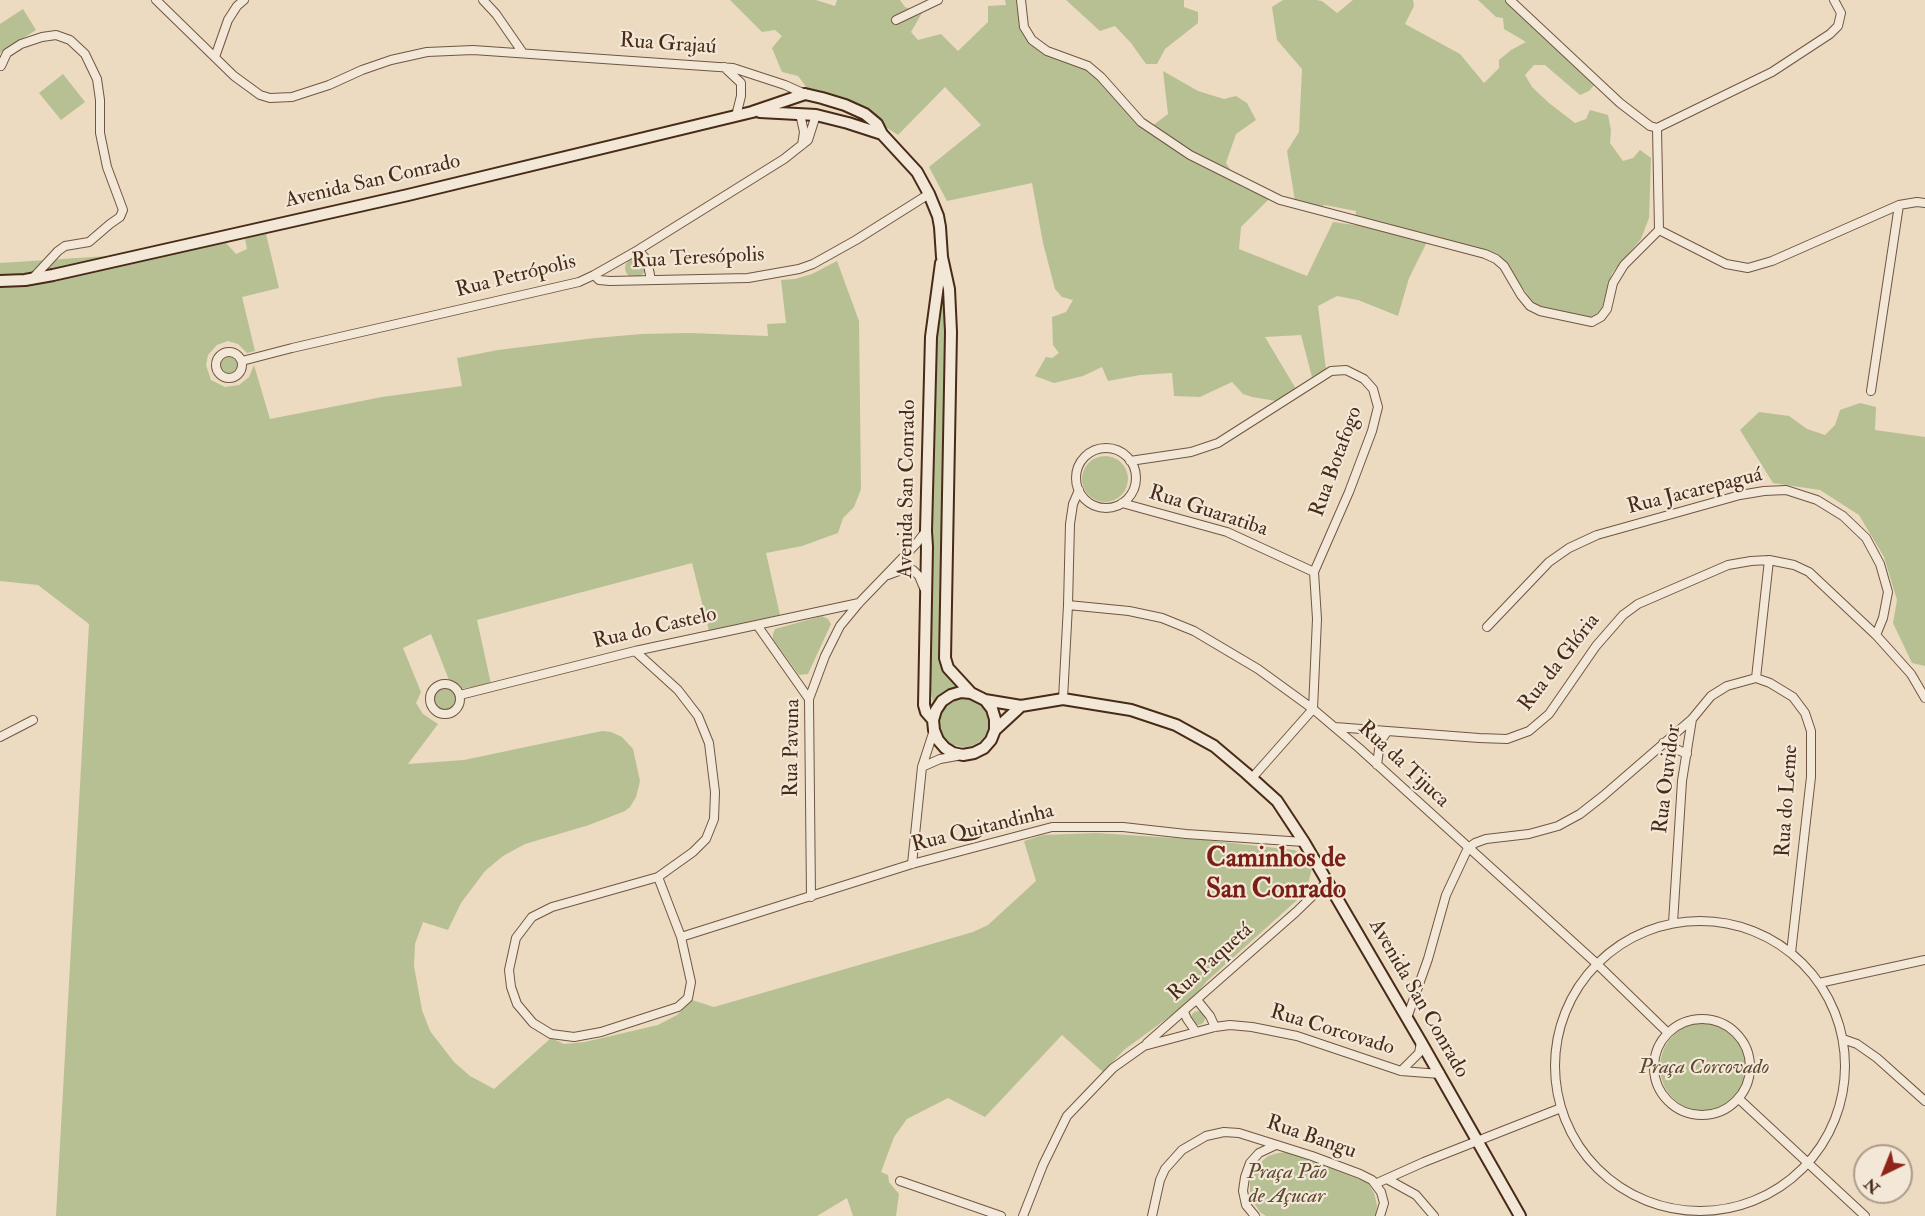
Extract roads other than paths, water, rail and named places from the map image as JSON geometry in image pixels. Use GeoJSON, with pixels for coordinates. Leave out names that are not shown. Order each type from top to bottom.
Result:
{"type":"FeatureCollection","features":[{"type":"Feature","properties":{"kind":"street","name":"Rua Grajaú"},"geometry":{"type":"LineString","coordinates":[[156,0],[248,88],[260,95],[279,98],[292,97],[329,85],[362,70],[427,52],[497,51],[724,67],[785,84],[805,94]]}},
{"type":"Feature","properties":{"kind":"street"},"geometry":{"type":"LineString","coordinates":[[215,57],[228,20],[244,0]]}},
{"type":"Feature","properties":{"kind":"street"},"geometry":{"type":"LineString","coordinates":[[483,0],[496,14],[523,53]]}},
{"type":"Feature","properties":{"kind":"street"},"geometry":{"type":"LineString","coordinates":[[896,20],[938,0]]}},
{"type":"Feature","properties":{"kind":"street"},"geometry":{"type":"LineString","coordinates":[[1021,0],[1024,27],[1032,40],[1047,51],[1088,66],[1142,122],[1190,155],[1280,200],[1485,254],[1504,266],[1530,306],[1540,311],[1592,322],[1601,318],[1607,309],[1613,283],[1624,265],[1659,230],[1657,128]]}},
{"type":"Feature","properties":{"kind":"street"},"geometry":{"type":"LineString","coordinates":[[1510,0],[1620,103],[1650,126],[1657,128],[1772,72],[1830,34],[1838,26],[1841,13],[1834,0]]}},
{"type":"Feature","properties":{"kind":"street"},"geometry":{"type":"LineString","coordinates":[[1,66],[7,53],[21,44],[42,37],[56,35],[70,40],[85,54],[97,80],[100,100],[100,133],[107,167],[123,210],[120,217],[89,242],[65,246],[58,251],[32,279]]}},
{"type":"Feature","properties":{"kind":"street"},"geometry":{"type":"LineString","coordinates":[[724,67],[741,83],[741,96],[736,116]]}},
{"type":"Feature","properties":{"kind":"street"},"geometry":{"type":"LineString","coordinates":[[741,83],[754,74]]}},
{"type":"Feature","properties":{"kind":"street"},"geometry":{"type":"LineString","coordinates":[[802,145],[804,132],[799,104],[805,94]]}},
{"type":"Feature","properties":{"kind":"street","name":"Avenida San Conrado"},"geometry":{"type":"LineString","coordinates":[[0,281],[32,279],[408,195],[752,112],[805,94],[845,105],[865,114],[877,124],[882,134],[917,172],[929,194],[940,227],[942,256],[949,289],[951,332],[945,658],[948,668],[972,693]]}},
{"type":"Feature","properties":{"kind":"street"},"geometry":{"type":"LineString","coordinates":[[816,115],[822,98]]}},
{"type":"Feature","properties":{"kind":"street","name":"Avenida San Conrado"},"geometry":{"type":"LineString","coordinates":[[752,112],[816,115],[882,134]]}},
{"type":"Feature","properties":{"kind":"street","name":"Rua Petrópolis"},"geometry":{"type":"LineString","coordinates":[[242,361],[579,282],[638,250],[784,159],[808,140],[816,115]]}},
{"type":"Feature","properties":{"kind":"street","name":"Rua Teresópolis"},"geometry":{"type":"LineString","coordinates":[[594,275],[599,280],[610,281],[748,278],[799,269],[813,264],[856,240],[929,194]]}},
{"type":"Feature","properties":{"kind":"street"},"geometry":{"type":"LineString","coordinates":[[1659,230],[1726,264],[1748,268],[1772,261],[1899,205],[1925,203]]}},
{"type":"Feature","properties":{"kind":"street"},"geometry":{"type":"LineString","coordinates":[[1871,391],[1899,205]]}},
{"type":"Feature","properties":{"kind":"street"},"geometry":{"type":"LineString","coordinates":[[638,250],[647,260],[651,280]]}},
{"type":"Feature","properties":{"kind":"street","name":"Avenida San Conrado"},"geometry":{"type":"LineString","coordinates":[[934,725],[924,705],[926,531],[931,337],[942,256]]}},
{"type":"Feature","properties":{"kind":"street","name":"Rua Botafogo"},"geometry":{"type":"LineString","coordinates":[[1131,461],[1191,452],[1218,443],[1331,371],[1346,370],[1364,379],[1373,389],[1378,406],[1372,431],[1349,492],[1314,572],[1317,619],[1313,709]]}},
{"type":"Feature","properties":{"kind":"street"},"geometry":{"type":"LineString","coordinates":[[1105,448],[1115,449],[1131,461],[1136,480],[1132,493],[1122,503],[1113,507],[1103,507],[1085,499],[1076,481],[1077,471],[1087,454],[1105,448]]}},
{"type":"Feature","properties":{"kind":"street"},"geometry":{"type":"LineString","coordinates":[[1063,699],[1070,524],[1073,504],[1079,490]]}},
{"type":"Feature","properties":{"kind":"street","name":"Rua Jacarepaguá"},"geometry":{"type":"LineString","coordinates":[[1487,627],[1549,562],[1569,548],[1597,535],[1740,495],[1786,490],[1826,505],[1843,516],[1866,538],[1880,564],[1888,592],[1883,618],[1876,635]]}},
{"type":"Feature","properties":{"kind":"street","name":"Rua Guaratiba"},"geometry":{"type":"LineString","coordinates":[[1122,503],[1227,532],[1314,572]]}},
{"type":"Feature","properties":{"kind":"street","name":"Rua Pavuna"},"geometry":{"type":"LineString","coordinates":[[811,897],[809,699],[825,656],[840,626],[926,531]]}},
{"type":"Feature","properties":{"kind":"street"},"geometry":{"type":"LineString","coordinates":[[1756,678],[1769,560]]}},
{"type":"Feature","properties":{"kind":"street","name":"Rua da Glória"},"geometry":{"type":"LineString","coordinates":[[1335,727],[1508,739],[1529,731],[1549,714],[1612,626],[1638,604],[1728,565],[1769,560],[1794,565],[1809,572],[1876,635],[1911,674],[1925,698]]}},
{"type":"Feature","properties":{"kind":"street"},"geometry":{"type":"LineString","coordinates":[[886,575],[904,569],[913,570],[920,576],[925,592]]}},
{"type":"Feature","properties":{"kind":"street","name":"Rua do Castelo"},"geometry":{"type":"LineString","coordinates":[[460,695],[635,651],[859,603]]}},
{"type":"Feature","properties":{"kind":"street","name":"Rua da Tijuca"},"geometry":{"type":"LineString","coordinates":[[1068,605],[1129,611],[1162,618],[1194,631],[1257,669],[1335,727],[1596,963],[1668,1033]]}},
{"type":"Feature","properties":{"kind":"street"},"geometry":{"type":"LineString","coordinates":[[757,625],[809,699]]}},
{"type":"Feature","properties":{"kind":"street"},"geometry":{"type":"LineString","coordinates":[[635,651],[678,690],[698,716],[709,744],[715,792],[714,819],[706,839],[693,852],[658,877],[552,907],[532,917],[516,938],[509,970],[511,987],[517,1004],[533,1023],[550,1034],[574,1037],[601,1032],[678,1007],[688,998],[691,982],[681,937],[658,877]]}},
{"type":"Feature","properties":{"kind":"street","name":"Rua Ouvidor"},"geometry":{"type":"LineString","coordinates":[[1673,923],[1682,781],[1692,719],[1711,696],[1727,686],[1756,678]]}},
{"type":"Feature","properties":{"kind":"street","name":"Rua do Leme"},"geometry":{"type":"LineString","coordinates":[[1756,678],[1770,682],[1793,697],[1805,713],[1810,731],[1811,777],[1791,953]]}},
{"type":"Feature","properties":{"kind":"street"},"geometry":{"type":"LineString","coordinates":[[443,684],[454,686],[460,695],[459,706],[451,713],[440,713],[435,710],[430,700],[433,690],[443,684]]}},
{"type":"Feature","properties":{"kind":"street"},"geometry":{"type":"LineString","coordinates":[[912,864],[922,767],[936,710],[942,701],[951,695],[972,693],[985,700],[992,709],[995,730],[991,740],[984,748],[974,753],[940,759],[922,767]]}},
{"type":"Feature","properties":{"kind":"street","name":"Avenida San Conrado"},"geometry":{"type":"LineString","coordinates":[[985,700],[1021,706],[1063,699],[1131,710],[1176,725],[1214,746],[1277,801],[1304,842],[1440,1074],[1520,1216]]}},
{"type":"Feature","properties":{"kind":"street"},"geometry":{"type":"LineString","coordinates":[[995,730],[1021,706]]}},
{"type":"Feature","properties":{"kind":"street"},"geometry":{"type":"LineString","coordinates":[[1252,778],[1313,709]]}},
{"type":"Feature","properties":{"kind":"street"},"geometry":{"type":"LineString","coordinates":[[1407,1018],[1428,959],[1446,895],[1468,848],[1486,839],[1528,834],[1558,826],[1580,814],[1692,719]]}},
{"type":"Feature","properties":{"kind":"street"},"geometry":{"type":"LineString","coordinates":[[0,736],[33,720]]}},
{"type":"Feature","properties":{"kind":"street"},"geometry":{"type":"LineString","coordinates":[[934,725],[938,740],[945,748],[963,755]]}},
{"type":"Feature","properties":{"kind":"street"},"geometry":{"type":"LineString","coordinates":[[1377,765],[1380,742],[1387,732]]}},
{"type":"Feature","properties":{"kind":"street"},"geometry":{"type":"LineString","coordinates":[[1663,743],[1687,754]]}},
{"type":"Feature","properties":{"kind":"street","name":"Rua Quitandinha"},"geometry":{"type":"LineString","coordinates":[[681,937],[912,864],[1052,827],[1083,825],[1123,827],[1304,842]]}},
{"type":"Feature","properties":{"kind":"street","name":"Rua Paquetá"},"geometry":{"type":"LineString","coordinates":[[1023,1216],[1043,1165],[1067,1116],[1113,1068],[1144,1046],[1197,1000],[1327,882]]}},
{"type":"Feature","properties":{"kind":"street"},"geometry":{"type":"LineString","coordinates":[[1704,920],[1733,924],[1759,932],[1791,953],[1807,967],[1826,992],[1839,1022],[1846,1054],[1845,1088],[1837,1118],[1826,1142],[1808,1164],[1797,1176],[1771,1194],[1744,1205],[1701,1214],[1660,1206],[1638,1197],[1619,1186],[1594,1165],[1573,1137],[1561,1108],[1555,1075],[1556,1045],[1562,1019],[1574,992],[1596,963],[1628,939],[1649,929],[1673,923],[1704,920]]}},
{"type":"Feature","properties":{"kind":"street"},"geometry":{"type":"LineString","coordinates":[[1819,983],[1925,960]]}},
{"type":"Feature","properties":{"kind":"street"},"geometry":{"type":"LineString","coordinates":[[1197,1000],[1210,1016],[1215,1027]]}},
{"type":"Feature","properties":{"kind":"street"},"geometry":{"type":"LineString","coordinates":[[1184,1011],[1196,1032]]}},
{"type":"Feature","properties":{"kind":"street"},"geometry":{"type":"LineString","coordinates":[[1696,1019],[1712,1020],[1727,1026],[1739,1036],[1748,1050],[1751,1066],[1749,1082],[1740,1099],[1716,1114],[1700,1115],[1684,1112],[1671,1104],[1661,1092],[1655,1077],[1654,1061],[1659,1046],[1668,1033],[1681,1024],[1696,1019]]}},
{"type":"Feature","properties":{"kind":"street","name":"Rua Corcovado"},"geometry":{"type":"LineString","coordinates":[[1215,1027],[1230,1025],[1273,1030],[1401,1071],[1440,1074]]}},
{"type":"Feature","properties":{"kind":"street","name":"Rua Paquetá"},"geometry":{"type":"LineString","coordinates":[[1144,1046],[1215,1027]]}},
{"type":"Feature","properties":{"kind":"street"},"geometry":{"type":"LineString","coordinates":[[1843,1039],[1857,1044],[1878,1058],[1925,1101]]}},
{"type":"Feature","properties":{"kind":"street","name":"Rua Corcovado"},"geometry":{"type":"LineString","coordinates":[[1401,1071],[1419,1053],[1421,1042]]}},
{"type":"Feature","properties":{"kind":"street"},"geometry":{"type":"LineString","coordinates":[[1740,1099],[1865,1216]]}},
{"type":"Feature","properties":{"kind":"street","name":"Rua Bangu"},"geometry":{"type":"LineString","coordinates":[[1152,1216],[1160,1180],[1165,1169],[1182,1150],[1206,1136],[1224,1132],[1239,1133],[1360,1174],[1375,1184],[1424,1162],[1561,1108]]}},
{"type":"Feature","properties":{"kind":"street"},"geometry":{"type":"LineString","coordinates":[[1256,1216],[1246,1205],[1243,1191],[1245,1177],[1250,1163],[1259,1153],[1277,1144]]}},
{"type":"Feature","properties":{"kind":"street"},"geometry":{"type":"LineString","coordinates":[[1387,1179],[1416,1195],[1434,1216]]}},
{"type":"Feature","properties":{"kind":"street"},"geometry":{"type":"LineString","coordinates":[[900,1180],[1001,1216]]}},
{"type":"Feature","properties":{"kind":"street"},"geometry":{"type":"LineString","coordinates":[[1375,1184],[1381,1192],[1384,1203],[1380,1216]]}},
{"type":"Feature","properties":{"kind":"district","name":"Caminhos de San Conrado"},"geometry":{"type":"Point","coordinates":[1276,876]}},
{"type":"Feature","properties":{"kind":"park label","name":"Praça Corcovado"},"geometry":{"type":"Point","coordinates":[1704,1068]}},
{"type":"Feature","properties":{"kind":"park label","name":"Praça Pão de Açucar"},"geometry":{"type":"Point","coordinates":[1287,1185]}}]}
